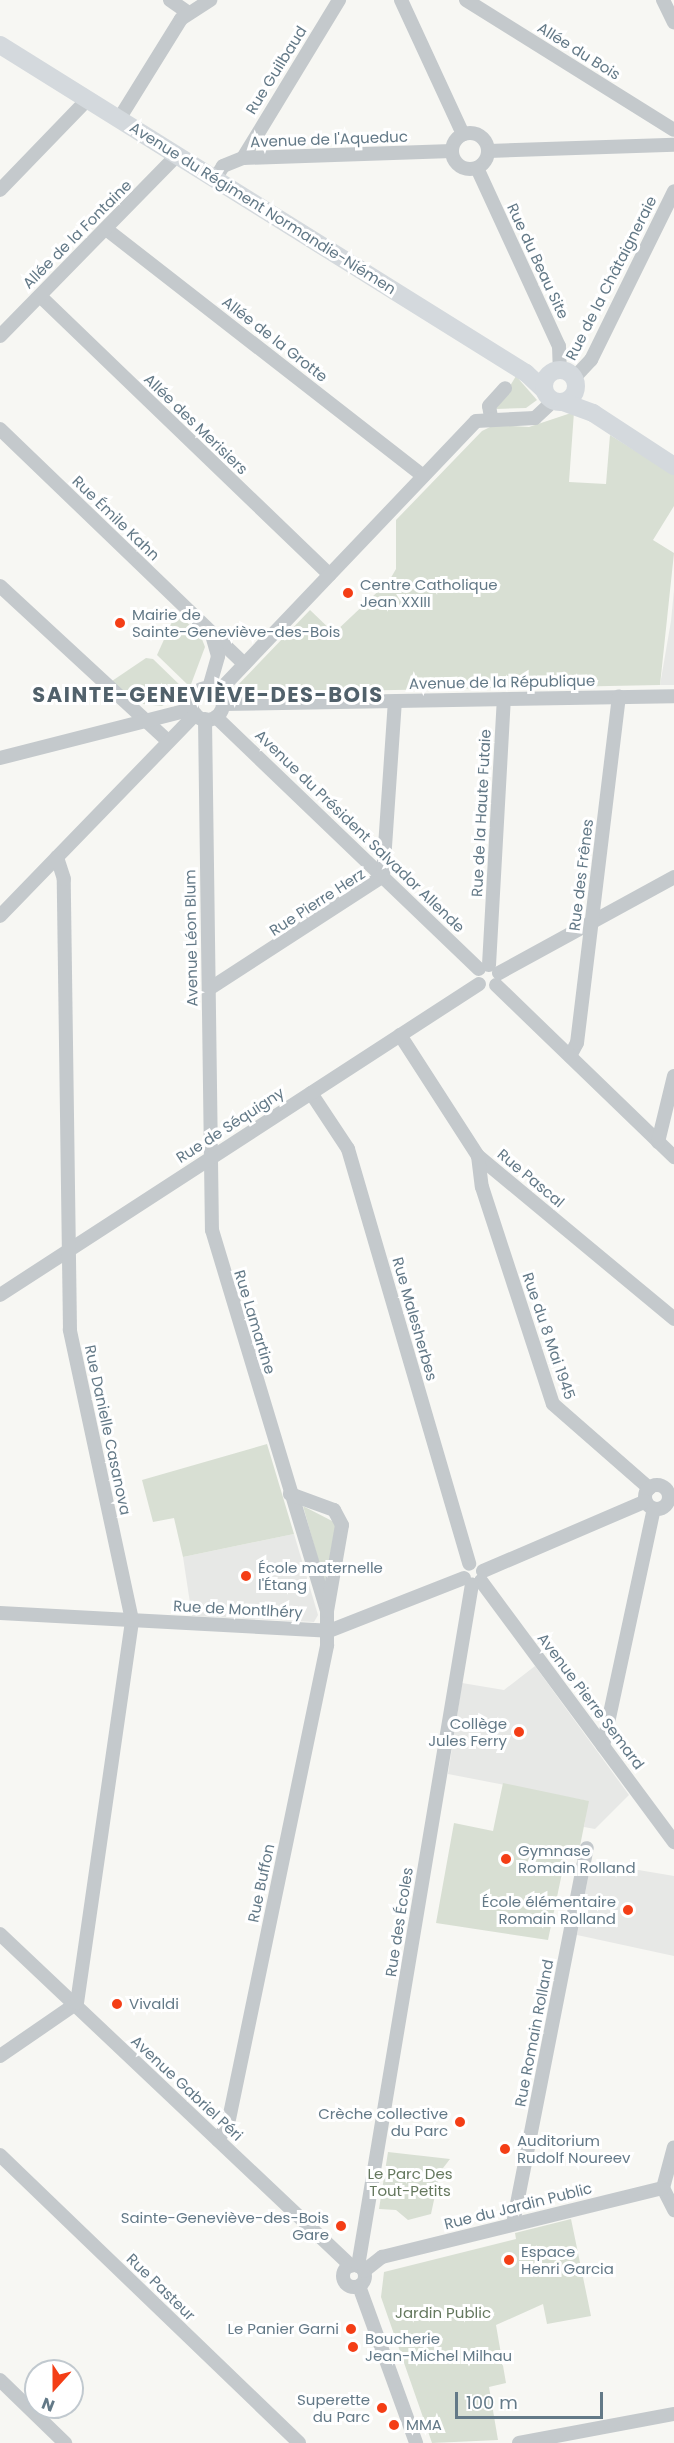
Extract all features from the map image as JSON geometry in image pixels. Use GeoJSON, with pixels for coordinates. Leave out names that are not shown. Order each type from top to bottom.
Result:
{"type":"FeatureCollection","features":[{"type":"Feature","properties":{"kind":"main road","name":"Avenue du Régiment Normandie-Niémen"},"geometry":{"type":"LineString","coordinates":[[0,45],[526,373],[560,386]]}},
{"type":"Feature","properties":{"kind":"main road"},"geometry":{"type":"LineString","coordinates":[[560,386],[593,413],[674,464]]}},
{"type":"Feature","properties":{"kind":"street"},"geometry":{"type":"LineString","coordinates":[[170,0],[187,12]]}},
{"type":"Feature","properties":{"kind":"street"},"geometry":{"type":"LineString","coordinates":[[119,119],[187,12],[210,0]]}},
{"type":"Feature","properties":{"kind":"street","name":"Rue Guilbaud"},"geometry":{"type":"LineString","coordinates":[[243,158],[339,0]]}},
{"type":"Feature","properties":{"kind":"street"},"geometry":{"type":"LineString","coordinates":[[401,0],[463,134]]}},
{"type":"Feature","properties":{"kind":"street","name":"Allée du Bois"},"geometry":{"type":"LineString","coordinates":[[466,0],[674,130]]}},
{"type":"Feature","properties":{"kind":"street"},"geometry":{"type":"LineString","coordinates":[[663,0],[674,23]]}},
{"type":"Feature","properties":{"kind":"street"},"geometry":{"type":"LineString","coordinates":[[0,190],[87,99]]}},
{"type":"Feature","properties":{"kind":"street"},"geometry":{"type":"LineString","coordinates":[[463,134],[480,135],[489,151]]}},
{"type":"Feature","properties":{"kind":"street"},"geometry":{"type":"LineString","coordinates":[[463,134],[452,151],[460,166],[477,168],[489,151]]}},
{"type":"Feature","properties":{"kind":"street"},"geometry":{"type":"LineString","coordinates":[[489,151],[674,145]]}},
{"type":"Feature","properties":{"kind":"street","name":"Avenue de l'Aqueduc"},"geometry":{"type":"LineString","coordinates":[[215,178],[223,166],[243,158],[452,151]]}},
{"type":"Feature","properties":{"kind":"street","name":"Allée de la Fontaine"},"geometry":{"type":"LineString","coordinates":[[0,336],[177,155]]}},
{"type":"Feature","properties":{"kind":"street","name":"Rue du Beau Site"},"geometry":{"type":"LineString","coordinates":[[477,168],[559,346],[560,386]]}},
{"type":"Feature","properties":{"kind":"street","name":"Rue de la Châtaigneraie"},"geometry":{"type":"LineString","coordinates":[[491,417],[535,418],[560,386],[591,360],[674,191]]}},
{"type":"Feature","properties":{"kind":"street","name":"Allée de la Grotte"},"geometry":{"type":"LineString","coordinates":[[106,229],[423,476]]}},
{"type":"Feature","properties":{"kind":"street","name":"Allée des Merisiers"},"geometry":{"type":"LineString","coordinates":[[40,296],[330,575]]}},
{"type":"Feature","properties":{"kind":"street"},"geometry":{"type":"LineString","coordinates":[[0,916],[168,741],[208,706],[244,664],[476,421],[491,417],[489,406],[505,388]]}},
{"type":"Feature","properties":{"kind":"street","name":"Rue Émile Kahn"},"geometry":{"type":"LineString","coordinates":[[0,429],[244,664]]}},
{"type":"Feature","properties":{"kind":"street"},"geometry":{"type":"LineString","coordinates":[[0,586],[143,721],[168,741]]}},
{"type":"Feature","properties":{"kind":"street"},"geometry":{"type":"LineString","coordinates":[[208,706],[218,656],[210,631]]}},
{"type":"Feature","properties":{"kind":"street","name":"Avenue de la République"},"geometry":{"type":"LineString","coordinates":[[0,758],[208,706],[674,696]]}},
{"type":"Feature","properties":{"kind":"street","name":"Rue des Frênes"},"geometry":{"type":"LineString","coordinates":[[570,1056],[577,1043],[619,697]]}},
{"type":"Feature","properties":{"kind":"street","name":"Rue de la Haute Futaie"},"geometry":{"type":"LineString","coordinates":[[480,984],[491,973],[504,699]]}},
{"type":"Feature","properties":{"kind":"street","name":"Rue Pierre Herz"},"geometry":{"type":"LineString","coordinates":[[208,989],[383,876],[395,701]]}},
{"type":"Feature","properties":{"kind":"street","name":"Avenue du Président Salvador Allende"},"geometry":{"type":"LineString","coordinates":[[208,706],[383,876],[491,973],[570,1056],[674,1157]]}},
{"type":"Feature","properties":{"kind":"street","name":"Avenue Léon Blum"},"geometry":{"type":"LineString","coordinates":[[208,706],[208,989],[211,1157]]}},
{"type":"Feature","properties":{"kind":"street","name":"Rue Danielle Casanova"},"geometry":{"type":"LineString","coordinates":[[57,856],[64,879],[70,1330],[132,1620],[75,2006]]}},
{"type":"Feature","properties":{"kind":"street"},"geometry":{"type":"LineString","coordinates":[[491,973],[674,877]]}},
{"type":"Feature","properties":{"kind":"street","name":"Rue de Séquigny"},"geometry":{"type":"LineString","coordinates":[[0,1295],[480,984]]}},
{"type":"Feature","properties":{"kind":"street","name":"Rue Pascal"},"geometry":{"type":"LineString","coordinates":[[400,1035],[478,1156],[674,1319]]}},
{"type":"Feature","properties":{"kind":"street"},"geometry":{"type":"LineString","coordinates":[[658,1142],[674,1076]]}},
{"type":"Feature","properties":{"kind":"street","name":"Rue Malesherbes"},"geometry":{"type":"LineString","coordinates":[[311,1092],[348,1149],[475,1578]]}},
{"type":"Feature","properties":{"kind":"street","name":"Rue du 8 Mai 1945"},"geometry":{"type":"LineString","coordinates":[[478,1156],[482,1187],[553,1404],[650,1499],[663,1486],[672,1497]]}},
{"type":"Feature","properties":{"kind":"street","name":"Rue Lamartine"},"geometry":{"type":"LineString","coordinates":[[211,1157],[215,1245],[327,1611],[329,1630]]}},
{"type":"Feature","properties":{"kind":"street","name":"Rue Lamartine"},"geometry":{"type":"LineString","coordinates":[[290,1494],[334,1510],[342,1521],[327,1611]]}},
{"type":"Feature","properties":{"kind":"street","name":"Rue de Montlhéry"},"geometry":{"type":"LineString","coordinates":[[0,1613],[329,1630],[475,1578],[650,1499],[663,1508],[672,1497]]}},
{"type":"Feature","properties":{"kind":"street"},"geometry":{"type":"LineString","coordinates":[[603,1746],[650,1499]]}},
{"type":"Feature","properties":{"kind":"street","name":"Avenue Pierre Semard"},"geometry":{"type":"LineString","coordinates":[[475,1578],[674,1842]]}},
{"type":"Feature","properties":{"kind":"street","name":"Rue des Écoles"},"geometry":{"type":"LineString","coordinates":[[358,2268],[475,1578]]}},
{"type":"Feature","properties":{"kind":"street","name":"Rue Buffon"},"geometry":{"type":"LineString","coordinates":[[218,2140],[228,2124],[329,1630]]}},
{"type":"Feature","properties":{"kind":"street","name":"Rue Romain Rolland"},"geometry":{"type":"LineString","coordinates":[[513,2224],[587,1848]]}},
{"type":"Feature","properties":{"kind":"street","name":"Avenue Gabriel Péri"},"geometry":{"type":"LineString","coordinates":[[0,1934],[218,2140],[358,2268],[344,2279],[359,2286],[416,2443]]}},
{"type":"Feature","properties":{"kind":"street"},"geometry":{"type":"LineString","coordinates":[[0,2056],[75,2006]]}},
{"type":"Feature","properties":{"kind":"street"},"geometry":{"type":"LineString","coordinates":[[674,2147],[663,2188],[674,2210]]}},
{"type":"Feature","properties":{"kind":"street","name":"Rue Pasteur"},"geometry":{"type":"LineString","coordinates":[[0,2155],[299,2443]]}},
{"type":"Feature","properties":{"kind":"street","name":"Rue du Jardin Public"},"geometry":{"type":"LineString","coordinates":[[358,2268],[382,2257],[663,2188]]}},
{"type":"Feature","properties":{"kind":"street"},"geometry":{"type":"LineString","coordinates":[[362,2248],[382,2257]]}},
{"type":"Feature","properties":{"kind":"street"},"geometry":{"type":"LineString","coordinates":[[358,2268],[359,2286]]}},
{"type":"Feature","properties":{"kind":"street"},"geometry":{"type":"LineString","coordinates":[[0,2380],[65,2443]]}},
{"type":"Feature","properties":{"kind":"street"},"geometry":{"type":"LineString","coordinates":[[519,2443],[674,2414]]}},
{"type":"Feature","properties":{"kind":"shaded area"},"geometry":{"type":"Polygon","coordinates":[[[674,590],[674,685],[660,685],[671,621],[674,590]]]}},
{"type":"Feature","properties":{"kind":"shaded area","name":"École maternelle l'Étang"},"geometry":{"type":"Polygon","coordinates":[[[294,1534],[318,1615],[314,1622],[192,1616],[183,1557],[294,1534]]]}},
{"type":"Feature","properties":{"kind":"shaded area","name":"Collège Jules Ferry"},"geometry":{"type":"Polygon","coordinates":[[[535,1666],[629,1795],[595,1829],[584,1827],[588,1801],[448,1774],[462,1683],[504,1690],[535,1666]]]}},
{"type":"Feature","properties":{"kind":"shaded area","name":"École élémentaire Romain Rolland"},"geometry":{"type":"Polygon","coordinates":[[[591,1862],[674,1876],[674,1956],[577,1935],[591,1862]]]}},
{"type":"Feature","properties":{"kind":"green space"},"geometry":{"type":"Polygon","coordinates":[[[516,376],[537,400],[526,408],[496,409],[516,376]]]}},
{"type":"Feature","properties":{"kind":"green space"},"geometry":{"type":"Polygon","coordinates":[[[574,412],[569,482],[606,484],[610,435],[674,475],[674,506],[653,540],[674,553],[660,685],[239,693],[235,688],[310,610],[334,633],[389,581],[396,569],[396,520],[482,431],[494,425],[529,427],[574,412]]]}},
{"type":"Feature","properties":{"kind":"green space"},"geometry":{"type":"Polygon","coordinates":[[[176,613],[200,634],[205,647],[190,687],[157,655],[176,613]]]}},
{"type":"Feature","properties":{"kind":"green space"},"geometry":{"type":"Polygon","coordinates":[[[146,658],[153,659],[186,691],[162,706],[134,703],[112,681],[146,658]]]}},
{"type":"Feature","properties":{"kind":"green space"},"geometry":{"type":"Polygon","coordinates":[[[267,1444],[294,1534],[183,1557],[174,1518],[153,1522],[142,1480],[267,1444]]]}},
{"type":"Feature","properties":{"kind":"green space"},"geometry":{"type":"Polygon","coordinates":[[[303,1506],[336,1523],[325,1584],[303,1506]]]}},
{"type":"Feature","properties":{"kind":"green space","name":"Gymnase Romain Rolland"},"geometry":{"type":"Polygon","coordinates":[[[503,1783],[589,1801],[580,1846],[571,1845],[566,1854],[548,1940],[436,1923],[454,1823],[493,1831],[503,1783]]]}},
{"type":"Feature","properties":{"kind":"green space","name":"Le Parc Des Tout-Petits"},"geometry":{"type":"Polygon","coordinates":[[[388,2152],[450,2159],[440,2172],[431,2214],[408,2220],[396,2210],[379,2209],[388,2152]]]}},
{"type":"Feature","properties":{"kind":"green space","name":"Jardin Public"},"geometry":{"type":"Polygon","coordinates":[[[571,2219],[591,2316],[547,2324],[543,2304],[496,2325],[506,2383],[489,2387],[498,2440],[432,2443],[381,2297],[384,2272],[516,2239],[515,2233],[571,2219]]]}},
{"type":"Feature","properties":{"kind":"place","name":"Centre Catholique Jean XXIII"},"geometry":{"type":"Point","coordinates":[348,593]}},
{"type":"Feature","properties":{"kind":"place","name":"Mairie de Sainte-Geneviève-des-Bois"},"geometry":{"type":"Point","coordinates":[120,623]}},
{"type":"Feature","properties":{"kind":"place","name":"École maternelle l'Étang"},"geometry":{"type":"Point","coordinates":[246,1576]}},
{"type":"Feature","properties":{"kind":"place","name":"Collège Jules Ferry"},"geometry":{"type":"Point","coordinates":[519,1732]}},
{"type":"Feature","properties":{"kind":"place","name":"Gymnase Romain Rolland"},"geometry":{"type":"Point","coordinates":[506,1859]}},
{"type":"Feature","properties":{"kind":"place","name":"École élémentaire Romain Rolland"},"geometry":{"type":"Point","coordinates":[628,1910]}},
{"type":"Feature","properties":{"kind":"place","name":"Vivaldi"},"geometry":{"type":"Point","coordinates":[117,2004]}},
{"type":"Feature","properties":{"kind":"place","name":"Crèche collective du Parc"},"geometry":{"type":"Point","coordinates":[460,2122]}},
{"type":"Feature","properties":{"kind":"place","name":"Auditorium Rudolf Noureev"},"geometry":{"type":"Point","coordinates":[505,2149]}},
{"type":"Feature","properties":{"kind":"place","name":"Sainte-Geneviève-des-Bois Gare"},"geometry":{"type":"Point","coordinates":[341,2226]}},
{"type":"Feature","properties":{"kind":"place","name":"Espace Henri Garcia"},"geometry":{"type":"Point","coordinates":[509,2260]}},
{"type":"Feature","properties":{"kind":"place","name":"Le Panier Garni"},"geometry":{"type":"Point","coordinates":[351,2329]}},
{"type":"Feature","properties":{"kind":"place","name":"Boucherie Jean-Michel Milhau"},"geometry":{"type":"Point","coordinates":[353,2347]}},
{"type":"Feature","properties":{"kind":"place","name":"Superette du Parc"},"geometry":{"type":"Point","coordinates":[382,2408]}},
{"type":"Feature","properties":{"kind":"place","name":"MMA"},"geometry":{"type":"Point","coordinates":[394,2425]}},
{"type":"Feature","properties":{"kind":"district","name":"SAINTE-GENEVIÈVE-DES-BOIS"},"geometry":{"type":"Point","coordinates":[208,695]}}]}
